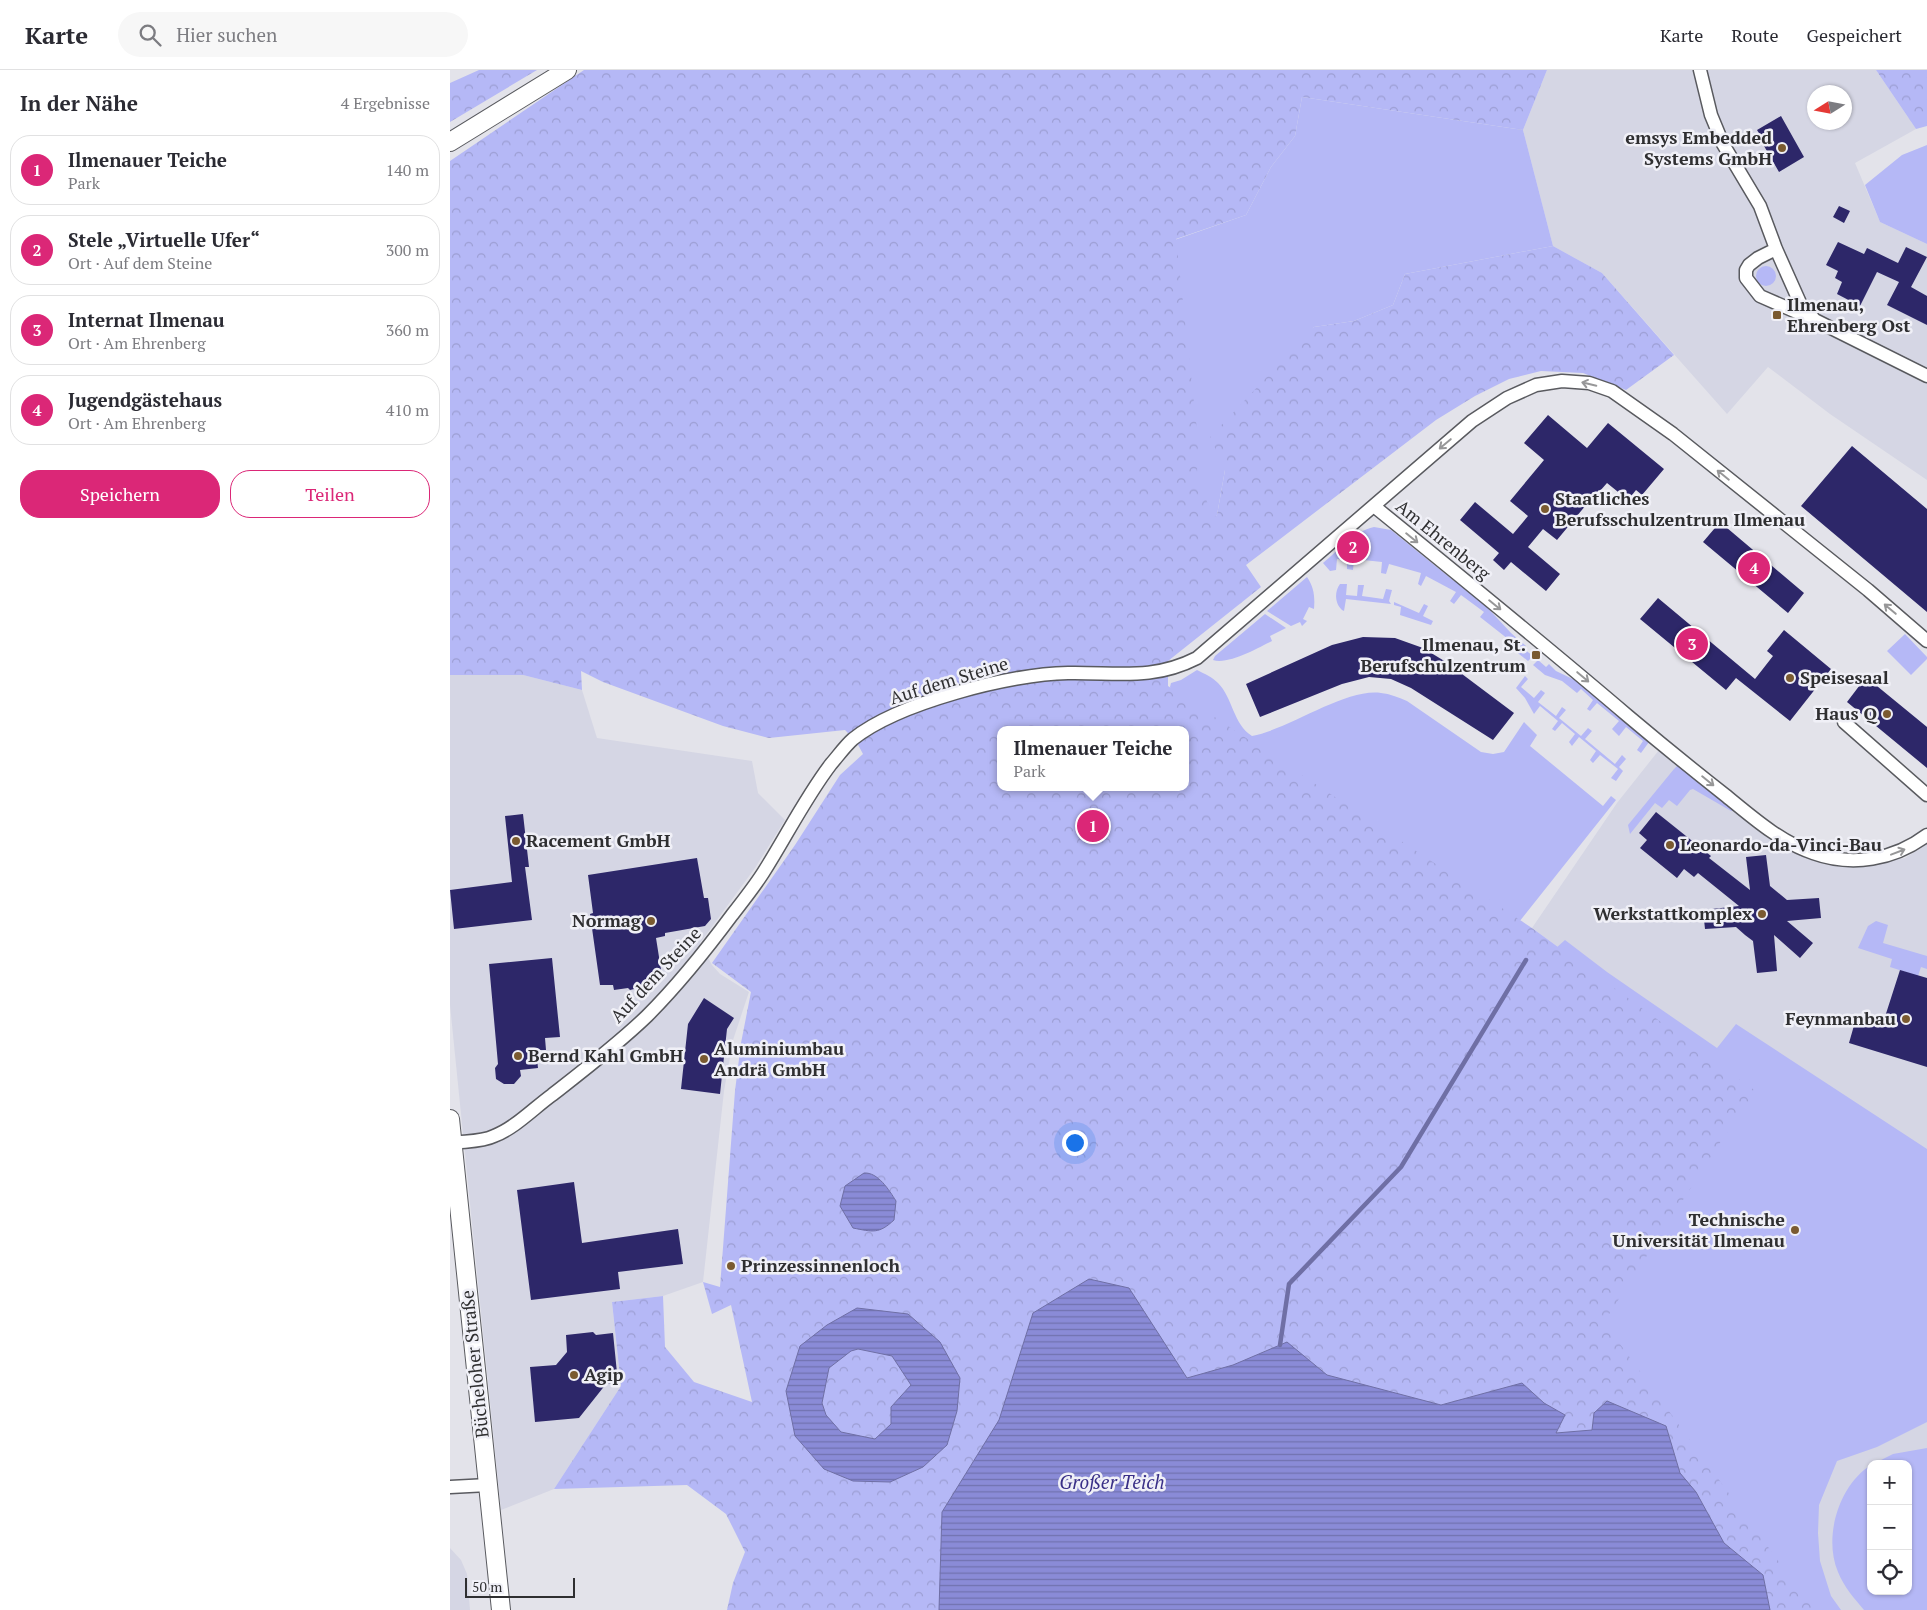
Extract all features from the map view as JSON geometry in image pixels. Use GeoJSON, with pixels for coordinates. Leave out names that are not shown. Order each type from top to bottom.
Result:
{"type":"FeatureCollection","features":[{"type":"Feature","properties":{"kind":"main road"},"geometry":{"type":"LineString","coordinates":[[450,142],[567,70]]}},
{"type":"Feature","properties":{"kind":"main road","name":"Bücheloher Straße"},"geometry":{"type":"LineString","coordinates":[[450,1119],[501,1610]]}},
{"type":"Feature","properties":{"kind":"street"},"geometry":{"type":"LineString","coordinates":[[1700,70],[1712,114],[1723,144],[1760,206],[1776,249],[1801,305],[1815,320]]}},
{"type":"Feature","properties":{"kind":"street"},"geometry":{"type":"LineString","coordinates":[[1776,249],[1749,265],[1746,270],[1746,278],[1760,296],[1815,320],[1927,376]]}},
{"type":"Feature","properties":{"kind":"street","name":"Am Ehrenberg"},"geometry":{"type":"LineString","coordinates":[[1927,641],[1868,590],[1673,434],[1612,391],[1589,383],[1562,381],[1536,385],[1507,398],[1472,421],[1375,507],[1562,660],[1675,756],[1744,811],[1795,846],[1814,854],[1838,859],[1864,860],[1899,853],[1927,836]]}},
{"type":"Feature","properties":{"kind":"street","name":"Auf dem Steine"},"geometry":{"type":"LineString","coordinates":[[452,1143],[484,1139],[495,1136],[509,1128],[576,1076],[646,1016],[706,950],[762,875],[818,781],[851,741],[874,724],[900,712],[943,697],[1010,679],[1066,672],[1132,675],[1164,671],[1184,665],[1197,658],[1375,507]]}},
{"type":"Feature","properties":{"kind":"street"},"geometry":{"type":"LineString","coordinates":[[1844,722],[1927,795]]}},
{"type":"Feature","properties":{"kind":"street"},"geometry":{"type":"LineString","coordinates":[[450,1487],[488,1485]]}},
{"type":"Feature","properties":{"kind":"shaded area"},"geometry":{"type":"Polygon","coordinates":[[[1547,70],[1876,70],[1916,129],[1855,163],[1880,222],[1927,244],[1927,480],[1830,414],[1768,367],[1727,414],[1602,273],[1553,246],[1523,130],[1547,70]]]}},
{"type":"Feature","properties":{"kind":"shaded area"},"geometry":{"type":"Polygon","coordinates":[[[450,675],[523,675],[582,690],[597,738],[752,761],[758,793],[785,820],[755,868],[700,943],[712,965],[720,974],[749,992],[733,1040],[724,1091],[703,1282],[663,1296],[612,1302],[621,1386],[554,1489],[501,1510],[450,1005],[450,675]]]}},
{"type":"Feature","properties":{"kind":"shaded area","name":"Technische Universität Ilmenau"},"geometry":{"type":"Polygon","coordinates":[[[1659,750],[1779,839],[1820,862],[1858,867],[1905,858],[1927,844],[1927,1610],[1814,1610],[1757,1092],[1532,928],[1617,803],[1659,750]]]}},
{"type":"Feature","properties":{"kind":"shaded area"},"geometry":{"type":"Polygon","coordinates":[[[450,1548],[461,1560],[467,1574],[470,1610],[450,1610],[450,1548]]]}},
{"type":"Feature","properties":{"kind":"green space"},"geometry":{"type":"Polygon","coordinates":[[[479,70],[537,70],[450,122],[450,83],[479,70]]]}},
{"type":"Feature","properties":{"kind":"green space"},"geometry":{"type":"Polygon","coordinates":[[[584,70],[1547,70],[1523,130],[1302,97],[1295,136],[1271,167],[1246,215],[1176,239],[1198,439],[1197,475],[1213,518],[1217,515],[1225,470],[1210,437],[1314,327],[1354,321],[1393,305],[1405,274],[1553,246],[1602,273],[1674,355],[1626,390],[1583,373],[1541,371],[1509,379],[1475,396],[1436,420],[1246,565],[1261,587],[1168,661],[1168,686],[1532,928],[1757,1092],[1723,1138],[1604,1322],[1814,1610],[727,1610],[733,1583],[745,1552],[726,1514],[687,1485],[554,1489],[621,1386],[612,1302],[663,1296],[665,1347],[694,1382],[752,1402],[731,1305],[712,1314],[703,1282],[720,1287],[735,1091],[741,1043],[751,992],[712,963],[795,845],[840,775],[863,754],[856,741],[845,730],[769,738],[723,726],[603,682],[581,671],[582,690],[523,675],[450,675],[450,161],[584,70]]]}},
{"type":"Feature","properties":{"kind":"green space"},"geometry":{"type":"Polygon","coordinates":[[[1876,70],[1927,70],[1927,126],[1916,129],[1876,70]]]}},
{"type":"Feature","properties":{"kind":"green space"},"geometry":{"type":"Polygon","coordinates":[[[1302,97],[1523,130],[1553,246],[1405,274],[1393,305],[1354,321],[1314,327],[1225,470],[1217,515],[1203,531],[1140,252],[1246,215],[1271,167],[1295,136],[1302,97]]]}},
{"type":"Feature","properties":{"kind":"green space"},"geometry":{"type":"Polygon","coordinates":[[[1927,145],[1927,244],[1880,222],[1865,185],[1902,155],[1927,145]]]}},
{"type":"Feature","properties":{"kind":"green space"},"geometry":{"type":"Polygon","coordinates":[[[1762,266],[1770,266],[1776,272],[1776,280],[1770,286],[1762,286],[1756,280],[1756,272],[1762,266]]]}},
{"type":"Feature","properties":{"kind":"green space"},"geometry":{"type":"Polygon","coordinates":[[[1374,527],[1391,530],[1454,581],[1456,580],[1484,604],[1526,646],[1524,649],[1533,656],[1528,661],[1505,643],[1508,639],[1480,617],[1484,612],[1461,595],[1454,604],[1450,601],[1456,592],[1426,576],[1421,586],[1418,584],[1421,573],[1389,564],[1386,574],[1381,573],[1382,562],[1354,559],[1353,570],[1347,569],[1347,560],[1337,559],[1336,570],[1330,571],[1323,563],[1360,532],[1374,527]]]}},
{"type":"Feature","properties":{"kind":"green space"},"geometry":{"type":"Polygon","coordinates":[[[1307,577],[1314,592],[1314,609],[1309,607],[1303,619],[1307,621],[1302,626],[1300,622],[1291,626],[1267,611],[1307,577]]]}},
{"type":"Feature","properties":{"kind":"green space"},"geometry":{"type":"Polygon","coordinates":[[[1340,584],[1347,584],[1346,595],[1357,596],[1358,585],[1364,585],[1362,596],[1383,599],[1386,589],[1392,590],[1389,601],[1391,604],[1346,599],[1344,611],[1338,605],[1336,598],[1340,584]]]}},
{"type":"Feature","properties":{"kind":"green space"},"geometry":{"type":"Polygon","coordinates":[[[1394,602],[1419,613],[1424,604],[1428,606],[1423,616],[1433,621],[1431,625],[1400,615],[1401,607],[1394,605],[1394,602]]]}},
{"type":"Feature","properties":{"kind":"green space"},"geometry":{"type":"Polygon","coordinates":[[[1265,614],[1286,628],[1270,636],[1272,641],[1251,651],[1227,660],[1213,660],[1215,656],[1265,614]]]}},
{"type":"Feature","properties":{"kind":"green space"},"geometry":{"type":"Polygon","coordinates":[[[1905,634],[1927,657],[1911,675],[1887,651],[1905,634]]]}},
{"type":"Feature","properties":{"kind":"green space"},"geometry":{"type":"Polygon","coordinates":[[[1538,660],[1546,667],[1549,664],[1556,671],[1581,683],[1649,739],[1641,753],[1637,750],[1643,741],[1626,727],[1619,736],[1612,729],[1619,721],[1597,703],[1590,711],[1587,709],[1593,700],[1581,689],[1577,693],[1562,681],[1545,675],[1533,665],[1538,660]]]}},
{"type":"Feature","properties":{"kind":"green space"},"geometry":{"type":"Polygon","coordinates":[[[1197,670],[1216,681],[1227,696],[1241,725],[1252,736],[1283,726],[1334,703],[1367,693],[1384,693],[1407,701],[1481,752],[1493,754],[1504,752],[1524,722],[1537,735],[1530,746],[1603,806],[1611,796],[1616,800],[1511,932],[1546,957],[1565,940],[1607,972],[1717,1048],[1736,1024],[1927,1149],[1927,1422],[1877,1447],[1837,1461],[1819,1505],[1818,1533],[1820,1561],[1831,1596],[1841,1610],[1770,1610],[880,753],[997,729],[997,791],[1189,791],[1189,726],[1011,726],[1172,693],[1171,683],[1181,680],[1197,670]]]}},
{"type":"Feature","properties":{"kind":"green space"},"geometry":{"type":"Polygon","coordinates":[[[1525,676],[1528,679],[1521,687],[1534,698],[1541,690],[1545,693],[1538,702],[1556,716],[1562,707],[1566,710],[1559,718],[1581,736],[1588,728],[1592,731],[1585,739],[1615,764],[1622,755],[1626,759],[1619,767],[1623,771],[1616,781],[1611,778],[1618,769],[1600,755],[1593,763],[1590,760],[1596,751],[1579,737],[1572,746],[1569,742],[1575,734],[1562,723],[1555,731],[1552,729],[1558,721],[1540,706],[1534,714],[1525,698],[1516,688],[1525,676]]]}},
{"type":"Feature","properties":{"kind":"green space"},"geometry":{"type":"Polygon","coordinates":[[[1677,766],[1683,767],[1736,810],[1731,811],[1693,789],[1677,806],[1669,800],[1662,808],[1655,803],[1630,834],[1628,825],[1677,766]]]}},
{"type":"Feature","properties":{"kind":"green space"},"geometry":{"type":"Polygon","coordinates":[[[1876,921],[1888,925],[1883,943],[1927,956],[1927,969],[1921,967],[1918,976],[1890,967],[1892,959],[1858,948],[1868,926],[1876,921]]]}},
{"type":"Feature","properties":{"kind":"green space"},"geometry":{"type":"Polygon","coordinates":[[[1927,1448],[1927,1610],[1864,1610],[1843,1583],[1834,1558],[1833,1528],[1837,1513],[1850,1485],[1867,1468],[1867,1595],[1912,1595],[1912,1460],[1881,1460],[1893,1454],[1927,1448]]]}},
{"type":"Feature","properties":{"kind":"water"},"geometry":{"type":"Polygon","coordinates":[[[864,1173],[874,1175],[896,1201],[894,1220],[880,1230],[871,1231],[853,1228],[840,1206],[845,1186],[864,1173]]]}},
{"type":"Feature","properties":{"kind":"water","name":"Großer Teich"},"geometry":{"type":"Polygon","coordinates":[[[1089,1279],[1129,1288],[1187,1378],[1233,1365],[1287,1342],[1327,1375],[1441,1405],[1522,1383],[1544,1403],[1565,1415],[1556,1433],[1592,1430],[1594,1413],[1607,1401],[1666,1426],[1680,1473],[1696,1492],[1724,1543],[1763,1575],[1770,1610],[939,1610],[942,1512],[999,1420],[1033,1313],[1089,1279]]]}},
{"type":"Feature","properties":{"kind":"water","name":"Prinzessinnenloch"},"geometry":{"type":"Polygon","coordinates":[[[857,1308],[908,1314],[940,1342],[960,1378],[957,1411],[947,1445],[923,1467],[890,1482],[853,1481],[824,1469],[795,1436],[786,1391],[800,1346],[827,1325],[857,1308]],[[858,1349],[851,1351],[829,1368],[822,1403],[826,1415],[841,1432],[875,1439],[891,1424],[891,1407],[911,1385],[892,1356],[858,1349]]]}},
{"type":"Feature","properties":{"kind":"building","name":"emsys Embedded Systems GmbH"},"geometry":{"type":"Polygon","coordinates":[[[1781,116],[1804,157],[1779,172],[1760,139],[1762,138],[1757,130],[1781,116]]]}},
{"type":"Feature","properties":{"kind":"building"},"geometry":{"type":"Polygon","coordinates":[[[1839,206],[1850,211],[1844,223],[1833,217],[1839,206]]]}},
{"type":"Feature","properties":{"kind":"building"},"geometry":{"type":"Polygon","coordinates":[[[1838,242],[1864,254],[1867,248],[1898,263],[1906,247],[1927,257],[1911,287],[1927,296],[1927,325],[1887,305],[1899,282],[1877,272],[1860,306],[1837,294],[1842,282],[1835,278],[1838,271],[1826,265],[1838,242]]]}},
{"type":"Feature","properties":{"kind":"building","name":"Staatliches Berufsschulzentrum Ilmenau"},"geometry":{"type":"Polygon","coordinates":[[[1548,415],[1587,448],[1608,423],[1664,469],[1642,495],[1636,490],[1628,500],[1607,483],[1557,540],[1543,529],[1528,547],[1560,574],[1546,591],[1511,562],[1504,570],[1493,560],[1499,553],[1460,520],[1475,502],[1513,534],[1528,516],[1510,501],[1544,460],[1524,443],[1548,415]]]}},
{"type":"Feature","properties":{"kind":"building"},"geometry":{"type":"Polygon","coordinates":[[[1852,446],[1927,509],[1927,612],[1801,506],[1852,446]]]}},
{"type":"Feature","properties":{"kind":"building"},"geometry":{"type":"Polygon","coordinates":[[[1720,522],[1804,593],[1788,613],[1703,542],[1720,522]]]}},
{"type":"Feature","properties":{"kind":"building"},"geometry":{"type":"Polygon","coordinates":[[[1658,598],[1755,679],[1773,656],[1767,651],[1784,630],[1831,669],[1790,721],[1736,678],[1726,690],[1640,619],[1658,598]]]}},
{"type":"Feature","properties":{"kind":"building"},"geometry":{"type":"Polygon","coordinates":[[[1363,637],[1395,638],[1423,648],[1446,662],[1514,713],[1493,740],[1411,688],[1391,679],[1369,677],[1342,684],[1260,717],[1246,684],[1332,645],[1363,637]]]}},
{"type":"Feature","properties":{"kind":"building","name":"Haus Q"},"geometry":{"type":"Polygon","coordinates":[[[1866,677],[1927,727],[1927,768],[1847,702],[1866,677]]]}},
{"type":"Feature","properties":{"kind":"building","name":"Werkstattkomplex"},"geometry":{"type":"Polygon","coordinates":[[[1656,812],[1711,856],[1709,858],[1750,890],[1746,857],[1766,855],[1770,886],[1787,900],[1819,898],[1821,918],[1787,921],[1813,943],[1800,958],[1774,935],[1777,971],[1757,973],[1753,941],[1736,927],[1705,929],[1703,910],[1739,906],[1698,873],[1694,877],[1684,869],[1677,878],[1640,848],[1647,840],[1639,833],[1656,812]]]}},
{"type":"Feature","properties":{"kind":"building"},"geometry":{"type":"Polygon","coordinates":[[[523,814],[529,867],[525,867],[532,920],[454,929],[450,890],[512,882],[505,816],[523,814]]]}},
{"type":"Feature","properties":{"kind":"building"},"geometry":{"type":"Polygon","coordinates":[[[697,858],[704,898],[708,898],[711,919],[705,926],[665,933],[665,936],[656,938],[662,976],[651,978],[651,985],[630,990],[628,988],[614,990],[613,985],[600,985],[590,914],[593,913],[588,875],[697,858]]]}},
{"type":"Feature","properties":{"kind":"building"},"geometry":{"type":"Polygon","coordinates":[[[552,958],[560,1037],[545,1038],[546,1050],[536,1050],[538,1068],[520,1070],[521,1076],[514,1084],[504,1084],[496,1079],[495,1068],[498,1064],[489,964],[552,958]]]}},
{"type":"Feature","properties":{"kind":"building","name":"Feynmanbau"},"geometry":{"type":"Polygon","coordinates":[[[1900,970],[1927,978],[1927,1067],[1849,1043],[1857,1015],[1883,1023],[1900,970]]]}},
{"type":"Feature","properties":{"kind":"building","name":"Aluminiumbau Andrä GmbH"},"geometry":{"type":"Polygon","coordinates":[[[704,998],[734,1018],[727,1029],[720,1094],[681,1089],[688,1024],[704,998]]]}},
{"type":"Feature","properties":{"kind":"building"},"geometry":{"type":"Polygon","coordinates":[[[574,1182],[582,1243],[678,1229],[683,1264],[618,1272],[620,1289],[531,1300],[517,1190],[574,1182]]]}},
{"type":"Feature","properties":{"kind":"building","name":"Agip"},"geometry":{"type":"Polygon","coordinates":[[[593,1332],[596,1335],[613,1333],[618,1383],[606,1384],[579,1418],[535,1422],[530,1367],[556,1365],[567,1352],[566,1335],[593,1332]]]}},
{"type":"Feature","properties":{"kind":"waterway"},"geometry":{"type":"LineString","coordinates":[[1280,1345],[1289,1284],[1401,1167],[1526,960]]}},
{"type":"Feature","properties":{"kind":"place","name":"emsys Embedded Systems GmbH"},"geometry":{"type":"Point","coordinates":[1782,148]}},
{"type":"Feature","properties":{"kind":"place","name":"Ilmenau, Ehrenberg Ost"},"geometry":{"type":"Point","coordinates":[1777,315]}},
{"type":"Feature","properties":{"kind":"place","name":"Staatliches Berufsschulzentrum Ilmenau"},"geometry":{"type":"Point","coordinates":[1545,509]}},
{"type":"Feature","properties":{"kind":"place","name":"Stele „Virtuelle Ufer“"},"geometry":{"type":"Point","coordinates":[1353,547]}},
{"type":"Feature","properties":{"kind":"place","name":"Jugendgästehaus"},"geometry":{"type":"Point","coordinates":[1754,568]}},
{"type":"Feature","properties":{"kind":"place","name":"Internat Ilmenau"},"geometry":{"type":"Point","coordinates":[1692,644]}},
{"type":"Feature","properties":{"kind":"place","name":"Ilmenau, St. Berufschulzentrum"},"geometry":{"type":"Point","coordinates":[1536,655]}},
{"type":"Feature","properties":{"kind":"place","name":"Speisesaal"},"geometry":{"type":"Point","coordinates":[1790,678]}},
{"type":"Feature","properties":{"kind":"place","name":"Haus Q"},"geometry":{"type":"Point","coordinates":[1887,714]}},
{"type":"Feature","properties":{"kind":"place","name":"Ilmenauer Teiche"},"geometry":{"type":"Point","coordinates":[1093,826]}},
{"type":"Feature","properties":{"kind":"place","name":"Racement GmbH"},"geometry":{"type":"Point","coordinates":[516,841]}},
{"type":"Feature","properties":{"kind":"place","name":"Leonardo-da-Vinci-Bau"},"geometry":{"type":"Point","coordinates":[1670,845]}},
{"type":"Feature","properties":{"kind":"place","name":"Werkstattkomplex"},"geometry":{"type":"Point","coordinates":[1762,914]}},
{"type":"Feature","properties":{"kind":"place","name":"Normag"},"geometry":{"type":"Point","coordinates":[651,921]}},
{"type":"Feature","properties":{"kind":"place","name":"Feynmanbau"},"geometry":{"type":"Point","coordinates":[1906,1019]}},
{"type":"Feature","properties":{"kind":"place","name":"Bernd Kahl GmbH"},"geometry":{"type":"Point","coordinates":[518,1056]}},
{"type":"Feature","properties":{"kind":"place","name":"Aluminiumbau Andrä GmbH"},"geometry":{"type":"Point","coordinates":[704,1059]}},
{"type":"Feature","properties":{"kind":"place","name":"Technische Universität Ilmenau"},"geometry":{"type":"Point","coordinates":[1795,1230]}},
{"type":"Feature","properties":{"kind":"place","name":"Prinzessinnenloch"},"geometry":{"type":"Point","coordinates":[731,1266]}},
{"type":"Feature","properties":{"kind":"place","name":"Agip"},"geometry":{"type":"Point","coordinates":[574,1375]}}]}
